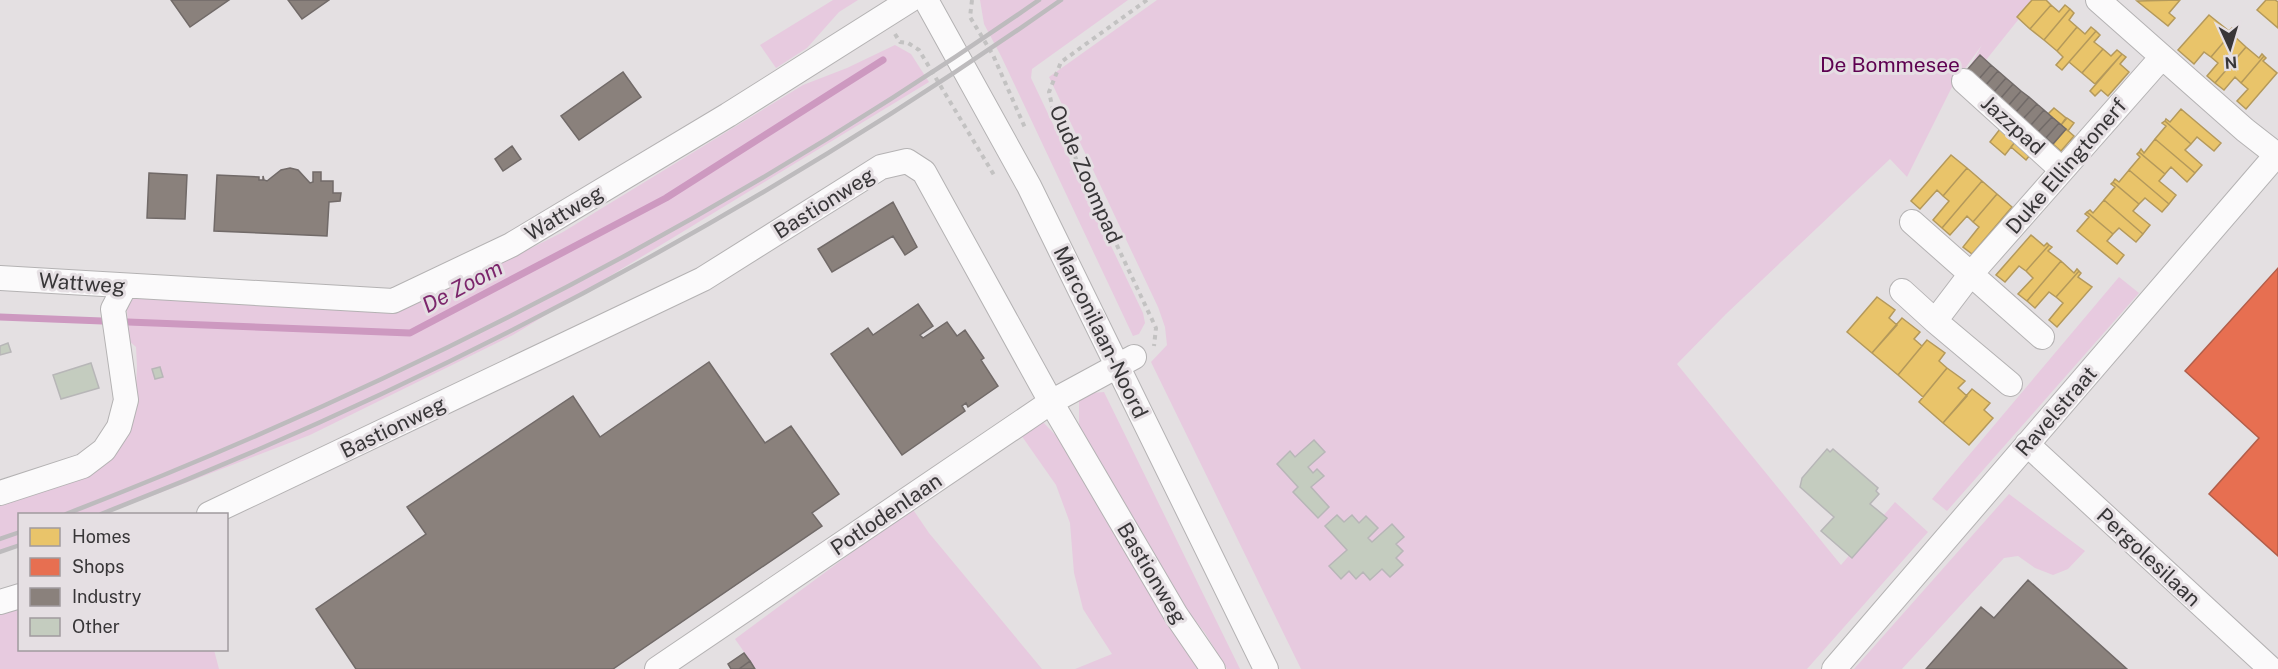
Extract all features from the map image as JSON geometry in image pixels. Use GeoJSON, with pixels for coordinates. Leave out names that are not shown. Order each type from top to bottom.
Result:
{"type":"FeatureCollection","features":[{"type":"Feature","properties":{"kind":"street","name":"Wattweg"},"geometry":{"type":"LineString","coordinates":[[0,278],[393,301],[511,245],[728,115],[910,0]]}},
{"type":"Feature","properties":{"kind":"street","name":"Marconilaan-Noord"},"geometry":{"type":"LineString","coordinates":[[926,0],[1126,362],[1266,669]]}},
{"type":"Feature","properties":{"kind":"street"},"geometry":{"type":"LineString","coordinates":[[2098,0],[2245,130],[2277,154]]}},
{"type":"Feature","properties":{"kind":"street","name":"Duke Ellingtonerf"},"geometry":{"type":"LineString","coordinates":[[1935,321],[1970,275],[2162,57]]}},
{"type":"Feature","properties":{"kind":"street","name":"Jazzpad"},"geometry":{"type":"LineString","coordinates":[[1964,81],[2061,170]]}},
{"type":"Feature","properties":{"kind":"street","name":"Ravelstraat"},"geometry":{"type":"LineString","coordinates":[[1834,669],[2277,154]]}},
{"type":"Feature","properties":{"kind":"street","name":"Bastionweg"},"geometry":{"type":"LineString","coordinates":[[211,513],[703,279],[881,167],[907,161],[924,172],[1051,402],[1176,615],[1213,669]]}},
{"type":"Feature","properties":{"kind":"street"},"geometry":{"type":"LineString","coordinates":[[1912,222],[2042,337]]}},
{"type":"Feature","properties":{"kind":"street"},"geometry":{"type":"LineString","coordinates":[[0,493],[82,466],[104,450],[119,427],[126,400],[113,309],[125,286]]}},
{"type":"Feature","properties":{"kind":"street"},"geometry":{"type":"LineString","coordinates":[[1902,291],[2010,384]]}},
{"type":"Feature","properties":{"kind":"street","name":"Potlodenlaan"},"geometry":{"type":"LineString","coordinates":[[657,669],[1051,402],[1126,362]]}},
{"type":"Feature","properties":{"kind":"street","name":"Pergolesilaan"},"geometry":{"type":"LineString","coordinates":[[2027,444],[2271,669]]}},
{"type":"Feature","properties":{"kind":"street"},"geometry":{"type":"LineString","coordinates":[[0,602],[18,597]]}},
{"type":"Feature","properties":{"kind":"path","name":"Oude Zoompad"},"geometry":{"type":"LineString","coordinates":[[1126,362],[1154,346],[1156,328],[1053,110],[1049,92],[1061,62],[1147,0]]}},
{"type":"Feature","properties":{"kind":"green space"},"geometry":{"type":"Polygon","coordinates":[[[833,0],[858,0],[839,12],[807,48],[776,68],[760,45],[833,0]]]}},
{"type":"Feature","properties":{"kind":"green space"},"geometry":{"type":"Polygon","coordinates":[[[980,0],[1128,0],[1032,69],[1031,78],[1143,313],[1145,323],[1139,334],[1133,336],[984,24],[980,0]]]}},
{"type":"Feature","properties":{"kind":"green space","name":"De Bommesee"},"geometry":{"type":"Polygon","coordinates":[[[1157,0],[2034,0],[1970,80],[1965,75],[1982,45],[1953,85],[1907,177],[1890,159],[1726,314],[1677,364],[1841,565],[1895,502],[1928,532],[1807,669],[1301,669],[1151,362],[1167,345],[1165,327],[1158,307],[1049,77],[1157,0]]]}},
{"type":"Feature","properties":{"kind":"green space"},"geometry":{"type":"Polygon","coordinates":[[[895,45],[911,54],[929,82],[513,335],[310,435],[108,513],[18,513],[18,545],[0,552],[0,506],[59,486],[135,407],[136,347],[128,340],[127,306],[136,296],[418,298],[468,280],[563,232],[803,85],[847,68],[895,45]]]}},
{"type":"Feature","properties":{"kind":"green space"},"geometry":{"type":"Polygon","coordinates":[[[2119,277],[2139,293],[1947,511],[1932,499],[2119,277]]]}},
{"type":"Feature","properties":{"kind":"green space"},"geometry":{"type":"Polygon","coordinates":[[[1104,392],[1240,669],[1227,669],[1205,633],[1172,591],[1086,442],[1079,425],[1079,399],[1091,393],[1104,392]]]}},
{"type":"Feature","properties":{"kind":"green space"},"geometry":{"type":"Polygon","coordinates":[[[1043,422],[1061,441],[1199,669],[1075,669],[1112,654],[1083,609],[1074,573],[1070,523],[1056,485],[1021,435],[1043,422]]]}},
{"type":"Feature","properties":{"kind":"green space"},"geometry":{"type":"Polygon","coordinates":[[[2009,494],[2085,551],[2068,569],[2053,575],[2035,568],[2018,556],[2004,558],[1902,669],[1854,669],[2009,494]]]}},
{"type":"Feature","properties":{"kind":"green space"},"geometry":{"type":"Polygon","coordinates":[[[912,508],[929,533],[1042,669],[756,669],[735,639],[912,508]]]}},
{"type":"Feature","properties":{"kind":"green space"},"geometry":{"type":"Polygon","coordinates":[[[18,605],[18,651],[214,651],[219,669],[0,669],[0,611],[18,605]]]}},
{"type":"Feature","properties":{"kind":"building: Homes"},"geometry":{"type":"Polygon","coordinates":[[[2032,0],[2046,0],[2051,5],[2030,29],[2017,17],[2032,0]]]}},
{"type":"Feature","properties":{"kind":"building: Homes"},"geometry":{"type":"Polygon","coordinates":[[[2180,0],[2169,13],[2175,18],[2168,26],[2137,1],[2180,0]]]}},
{"type":"Feature","properties":{"kind":"building: Homes"},"geometry":{"type":"Polygon","coordinates":[[[2266,0],[2278,2],[2278,28],[2257,10],[2266,0]]]}},
{"type":"Feature","properties":{"kind":"building: Homes"},"geometry":{"type":"Polygon","coordinates":[[[2051,5],[2059,12],[2065,5],[2070,9],[2044,40],[2030,29],[2051,5]]]}},
{"type":"Feature","properties":{"kind":"building: Homes"},"geometry":{"type":"Polygon","coordinates":[[[2070,9],[2074,13],[2069,20],[2077,27],[2057,51],[2044,40],[2070,9]]]}},
{"type":"Feature","properties":{"kind":"building: Homes"},"geometry":{"type":"Polygon","coordinates":[[[2209,15],[2229,31],[2232,28],[2234,30],[2211,57],[2204,52],[2194,64],[2178,50],[2209,15]]]}},
{"type":"Feature","properties":{"kind":"building: Homes"},"geometry":{"type":"Polygon","coordinates":[[[2077,27],[2085,34],[2091,27],[2096,31],[2062,70],[2056,65],[2063,57],[2057,51],[2077,27]]]}},
{"type":"Feature","properties":{"kind":"building: Homes"},"geometry":{"type":"Polygon","coordinates":[[[2234,30],[2237,32],[2234,36],[2246,47],[2215,83],[2207,76],[2218,63],[2211,57],[2234,30]]]}},
{"type":"Feature","properties":{"kind":"building: Homes"},"geometry":{"type":"Polygon","coordinates":[[[2096,31],[2100,35],[2094,42],[2103,49],[2082,73],[2069,62],[2096,31]]]}},
{"type":"Feature","properties":{"kind":"building: Homes"},"geometry":{"type":"Polygon","coordinates":[[[2246,47],[2259,58],[2262,54],[2264,56],[2241,83],[2235,77],[2224,90],[2215,83],[2246,47]]]}},
{"type":"Feature","properties":{"kind":"building: Homes"},"geometry":{"type":"Polygon","coordinates":[[[2103,49],[2111,56],[2117,50],[2122,54],[2095,84],[2082,73],[2103,49]]]}},
{"type":"Feature","properties":{"kind":"building: Homes"},"geometry":{"type":"Polygon","coordinates":[[[2122,54],[2126,57],[2120,64],[2129,72],[2108,96],[2101,90],[2095,96],[2090,91],[2122,54]]]}},
{"type":"Feature","properties":{"kind":"building: Homes"},"geometry":{"type":"Polygon","coordinates":[[[2264,56],[2266,58],[2263,61],[2277,73],[2246,109],[2237,101],[2248,89],[2241,83],[2264,56]]]}},
{"type":"Feature","properties":{"kind":"building: Homes"},"geometry":{"type":"Polygon","coordinates":[[[2054,108],[2066,118],[2061,125],[2048,114],[2054,108]]]}},
{"type":"Feature","properties":{"kind":"building: Homes"},"geometry":{"type":"Polygon","coordinates":[[[2181,109],[2221,143],[2214,151],[2197,137],[2191,144],[2165,121],[2166,119],[2170,122],[2181,109]]]}},
{"type":"Feature","properties":{"kind":"building: Homes"},"geometry":{"type":"Polygon","coordinates":[[[2067,118],[2074,123],[2068,131],[2061,125],[2067,118]]]}},
{"type":"Feature","properties":{"kind":"building: Homes"},"geometry":{"type":"Polygon","coordinates":[[[2165,121],[2191,144],[2185,150],[2202,165],[2195,173],[2155,139],[2166,126],[2162,123],[2165,121]]]}},
{"type":"Feature","properties":{"kind":"building: Homes"},"geometry":{"type":"Polygon","coordinates":[[[2000,129],[2015,142],[2005,155],[1990,142],[2000,129]]]}},
{"type":"Feature","properties":{"kind":"building: Homes"},"geometry":{"type":"Polygon","coordinates":[[[2066,129],[2074,136],[2061,151],[2053,144],[2066,129]]]}},
{"type":"Feature","properties":{"kind":"building: Homes"},"geometry":{"type":"Polygon","coordinates":[[[2155,139],[2195,173],[2187,182],[2171,167],[2165,174],[2139,152],[2141,149],[2144,153],[2155,139]]]}},
{"type":"Feature","properties":{"kind":"building: Homes"},"geometry":{"type":"Polygon","coordinates":[[[2015,142],[2030,155],[2026,160],[2011,147],[2015,142]]]}},
{"type":"Feature","properties":{"kind":"building: Homes"},"geometry":{"type":"Polygon","coordinates":[[[2139,152],[2165,174],[2159,181],[2176,195],[2169,204],[2129,170],[2140,157],[2137,154],[2139,152]]]}},
{"type":"Feature","properties":{"kind":"building: Homes"},"geometry":{"type":"Polygon","coordinates":[[[1951,155],[1967,168],[1943,196],[1937,190],[1920,209],[1911,201],[1951,155]]]}},
{"type":"Feature","properties":{"kind":"building: Homes"},"geometry":{"type":"Polygon","coordinates":[[[1967,168],[1982,181],[1942,228],[1933,220],[1949,201],[1943,196],[1967,168]]]}},
{"type":"Feature","properties":{"kind":"building: Homes"},"geometry":{"type":"Polygon","coordinates":[[[2129,170],[2169,204],[2162,212],[2145,198],[2139,204],[2113,182],[2115,179],[2119,182],[2129,170]]]}},
{"type":"Feature","properties":{"kind":"building: Homes"},"geometry":{"type":"Polygon","coordinates":[[[1982,181],[1997,194],[1973,222],[1967,216],[1950,235],[1942,228],[1982,181]]]}},
{"type":"Feature","properties":{"kind":"building: Homes"},"geometry":{"type":"Polygon","coordinates":[[[2113,182],[2139,204],[2133,211],[2150,225],[2143,234],[2104,200],[2115,187],[2111,184],[2113,182]]]}},
{"type":"Feature","properties":{"kind":"building: Homes"},"geometry":{"type":"Polygon","coordinates":[[[1997,194],[2012,207],[1972,254],[1963,247],[1979,227],[1973,222],[1997,194]]]}},
{"type":"Feature","properties":{"kind":"building: Homes"},"geometry":{"type":"Polygon","coordinates":[[[2104,200],[2143,234],[2136,242],[2119,228],[2113,234],[2087,212],[2090,210],[2093,213],[2104,200]]]}},
{"type":"Feature","properties":{"kind":"building: Homes"},"geometry":{"type":"Polygon","coordinates":[[[2087,212],[2113,234],[2107,241],[2124,255],[2117,264],[2077,231],[2089,217],[2085,214],[2087,212]]]}},
{"type":"Feature","properties":{"kind":"building: Homes"},"geometry":{"type":"Polygon","coordinates":[[[2031,235],[2044,246],[2047,243],[2049,245],[2026,271],[2019,266],[2005,282],[1996,275],[2031,235]]]}},
{"type":"Feature","properties":{"kind":"building: Homes"},"geometry":{"type":"Polygon","coordinates":[[[2049,245],[2052,247],[2048,251],[2061,261],[2027,301],[2018,294],[2033,278],[2026,271],[2049,245]]]}},
{"type":"Feature","properties":{"kind":"building: Homes"},"geometry":{"type":"Polygon","coordinates":[[[2061,261],[2074,273],[2077,269],[2079,271],[2056,297],[2049,292],[2035,308],[2027,301],[2061,261]]]}},
{"type":"Feature","properties":{"kind":"building: Homes"},"geometry":{"type":"Polygon","coordinates":[[[2079,271],[2081,273],[2078,277],[2092,287],[2057,327],[2049,320],[2063,303],[2056,297],[2079,271]]]}},
{"type":"Feature","properties":{"kind":"building: Homes"},"geometry":{"type":"Polygon","coordinates":[[[1877,297],[1895,310],[1889,318],[1897,325],[1872,353],[1847,332],[1877,297]]]}},
{"type":"Feature","properties":{"kind":"building: Homes"},"geometry":{"type":"Polygon","coordinates":[[[1902,318],[1920,332],[1914,339],[1922,346],[1898,375],[1872,353],[1902,318]]]}},
{"type":"Feature","properties":{"kind":"building: Homes"},"geometry":{"type":"Polygon","coordinates":[[[1927,340],[1945,353],[1939,361],[1947,368],[1923,397],[1898,375],[1927,340]]]}},
{"type":"Feature","properties":{"kind":"building: Homes"},"geometry":{"type":"Polygon","coordinates":[[[1947,368],[1965,381],[1958,388],[1967,396],[1943,423],[1919,402],[1947,368]]]}},
{"type":"Feature","properties":{"kind":"building: Homes"},"geometry":{"type":"Polygon","coordinates":[[[1972,389],[1990,403],[1984,410],[1993,418],[1969,445],[1943,423],[1972,389]]]}},
{"type":"Feature","properties":{"kind":"building: Shops"},"geometry":{"type":"Polygon","coordinates":[[[2278,268],[2278,556],[2209,494],[2259,438],[2185,371],[2278,268]]]}},
{"type":"Feature","properties":{"kind":"building: Industry"},"geometry":{"type":"Polygon","coordinates":[[[171,0],[229,0],[190,27],[171,0]]]}},
{"type":"Feature","properties":{"kind":"building: Industry"},"geometry":{"type":"Polygon","coordinates":[[[288,0],[329,0],[302,19],[288,0]]]}},
{"type":"Feature","properties":{"kind":"building: Industry"},"geometry":{"type":"Polygon","coordinates":[[[1980,55],[1991,65],[1978,80],[1967,70],[1980,55]]]}},
{"type":"Feature","properties":{"kind":"building: Industry"},"geometry":{"type":"Polygon","coordinates":[[[1991,65],[1998,71],[1985,86],[1978,80],[1991,65]]]}},
{"type":"Feature","properties":{"kind":"building: Industry"},"geometry":{"type":"Polygon","coordinates":[[[1998,71],[2006,78],[1993,93],[1985,86],[1998,71]]]}},
{"type":"Feature","properties":{"kind":"building: Industry"},"geometry":{"type":"Polygon","coordinates":[[[623,72],[641,97],[579,140],[561,116],[623,72]]]}},
{"type":"Feature","properties":{"kind":"building: Industry"},"geometry":{"type":"Polygon","coordinates":[[[2006,78],[2013,84],[2000,99],[1993,93],[2006,78]]]}},
{"type":"Feature","properties":{"kind":"building: Industry"},"geometry":{"type":"Polygon","coordinates":[[[2013,84],[2021,91],[2008,106],[2000,99],[2013,84]]]}},
{"type":"Feature","properties":{"kind":"building: Industry"},"geometry":{"type":"Polygon","coordinates":[[[2021,91],[2029,97],[2016,112],[2008,106],[2021,91]]]}},
{"type":"Feature","properties":{"kind":"building: Industry"},"geometry":{"type":"Polygon","coordinates":[[[2029,97],[2037,104],[2023,119],[2016,112],[2029,97]]]}},
{"type":"Feature","properties":{"kind":"building: Industry"},"geometry":{"type":"Polygon","coordinates":[[[2037,104],[2044,110],[2031,125],[2023,119],[2037,104]]]}},
{"type":"Feature","properties":{"kind":"building: Industry"},"geometry":{"type":"Polygon","coordinates":[[[2044,110],[2052,117],[2038,132],[2031,125],[2044,110]]]}},
{"type":"Feature","properties":{"kind":"building: Industry"},"geometry":{"type":"Polygon","coordinates":[[[2052,117],[2059,123],[2046,138],[2038,132],[2052,117]]]}},
{"type":"Feature","properties":{"kind":"building: Industry"},"geometry":{"type":"Polygon","coordinates":[[[2059,123],[2066,129],[2053,144],[2046,138],[2059,123]]]}},
{"type":"Feature","properties":{"kind":"building: Industry"},"geometry":{"type":"Polygon","coordinates":[[[512,146],[521,159],[503,171],[495,159],[512,146]]]}},
{"type":"Feature","properties":{"kind":"building: Industry"},"geometry":{"type":"Polygon","coordinates":[[[290,168],[298,170],[310,183],[313,182],[313,172],[321,172],[321,181],[333,181],[333,193],[341,193],[340,201],[329,202],[327,236],[214,231],[217,175],[259,177],[259,180],[263,180],[263,176],[267,181],[281,170],[290,168]]]}},
{"type":"Feature","properties":{"kind":"building: Industry"},"geometry":{"type":"Polygon","coordinates":[[[149,173],[187,175],[185,219],[147,218],[149,173]]]}},
{"type":"Feature","properties":{"kind":"building: Industry"},"geometry":{"type":"Polygon","coordinates":[[[893,202],[917,247],[905,255],[893,236],[832,272],[818,249],[893,202]]]}},
{"type":"Feature","properties":{"kind":"building: Industry"},"geometry":{"type":"Polygon","coordinates":[[[918,304],[933,326],[920,335],[923,338],[947,322],[957,336],[965,330],[984,358],[981,360],[998,386],[968,407],[966,403],[962,406],[965,411],[902,455],[831,354],[868,328],[873,335],[918,304]]]}},
{"type":"Feature","properties":{"kind":"building: Industry"},"geometry":{"type":"Polygon","coordinates":[[[709,362],[765,443],[791,426],[839,494],[812,513],[822,526],[613,669],[356,669],[316,609],[426,534],[407,507],[573,396],[600,437],[709,362]]]}},
{"type":"Feature","properties":{"kind":"building: Industry"},"geometry":{"type":"Polygon","coordinates":[[[2028,580],[2127,669],[1926,669],[1981,607],[1994,618],[2028,580]]]}},
{"type":"Feature","properties":{"kind":"building: Industry"},"geometry":{"type":"Polygon","coordinates":[[[744,653],[750,661],[739,669],[731,669],[728,664],[744,653]]]}},
{"type":"Feature","properties":{"kind":"building: Industry"},"geometry":{"type":"Polygon","coordinates":[[[750,661],[755,669],[739,669],[750,661]]]}},
{"type":"Feature","properties":{"kind":"building: Other"},"geometry":{"type":"Polygon","coordinates":[[[8,343],[11,352],[0,355],[0,346],[8,343]]]}},
{"type":"Feature","properties":{"kind":"building: Other"},"geometry":{"type":"Polygon","coordinates":[[[91,363],[99,388],[61,399],[53,375],[91,363]]]}},
{"type":"Feature","properties":{"kind":"building: Other"},"geometry":{"type":"Polygon","coordinates":[[[160,367],[163,377],[155,379],[152,369],[160,367]]]}},
{"type":"Feature","properties":{"kind":"building: Other"},"geometry":{"type":"Polygon","coordinates":[[[1314,440],[1325,452],[1308,467],[1313,473],[1317,469],[1324,476],[1311,487],[1329,507],[1318,518],[1293,492],[1298,487],[1277,464],[1290,451],[1295,457],[1314,440]]]}},
{"type":"Feature","properties":{"kind":"building: Other"},"geometry":{"type":"Polygon","coordinates":[[[1827,449],[1830,452],[1833,449],[1878,488],[1876,491],[1879,494],[1870,504],[1887,518],[1852,558],[1821,531],[1834,517],[1800,487],[1802,478],[1827,449]]]}},
{"type":"Feature","properties":{"kind":"building: Other"},"geometry":{"type":"Polygon","coordinates":[[[1337,515],[1344,522],[1352,515],[1359,523],[1366,516],[1378,528],[1368,538],[1372,542],[1392,524],[1404,537],[1396,544],[1403,551],[1396,558],[1403,565],[1390,577],[1382,569],[1370,580],[1363,572],[1356,579],[1349,571],[1341,579],[1329,566],[1347,550],[1325,526],[1337,515]]]}},
{"type":"Feature","properties":{"kind":"waterway","name":"De Zoom"},"geometry":{"type":"LineString","coordinates":[[0,317],[410,333],[666,198],[883,60]]}},
{"type":"Feature","properties":{"kind":"railway"},"geometry":{"type":"LineString","coordinates":[[68,513],[320,407],[445,349],[568,286],[808,151],[925,77],[1039,0]]}},
{"type":"Feature","properties":{"kind":"railway"},"geometry":{"type":"LineString","coordinates":[[103,513],[228,463],[353,407],[597,286],[716,220],[833,150],[948,77],[1061,0]]}},
{"type":"Feature","properties":{"kind":"railway"},"geometry":{"type":"LineString","coordinates":[[0,539],[18,533]]}},
{"type":"Feature","properties":{"kind":"railway"},"geometry":{"type":"LineString","coordinates":[[0,552],[18,546]]}}]}
